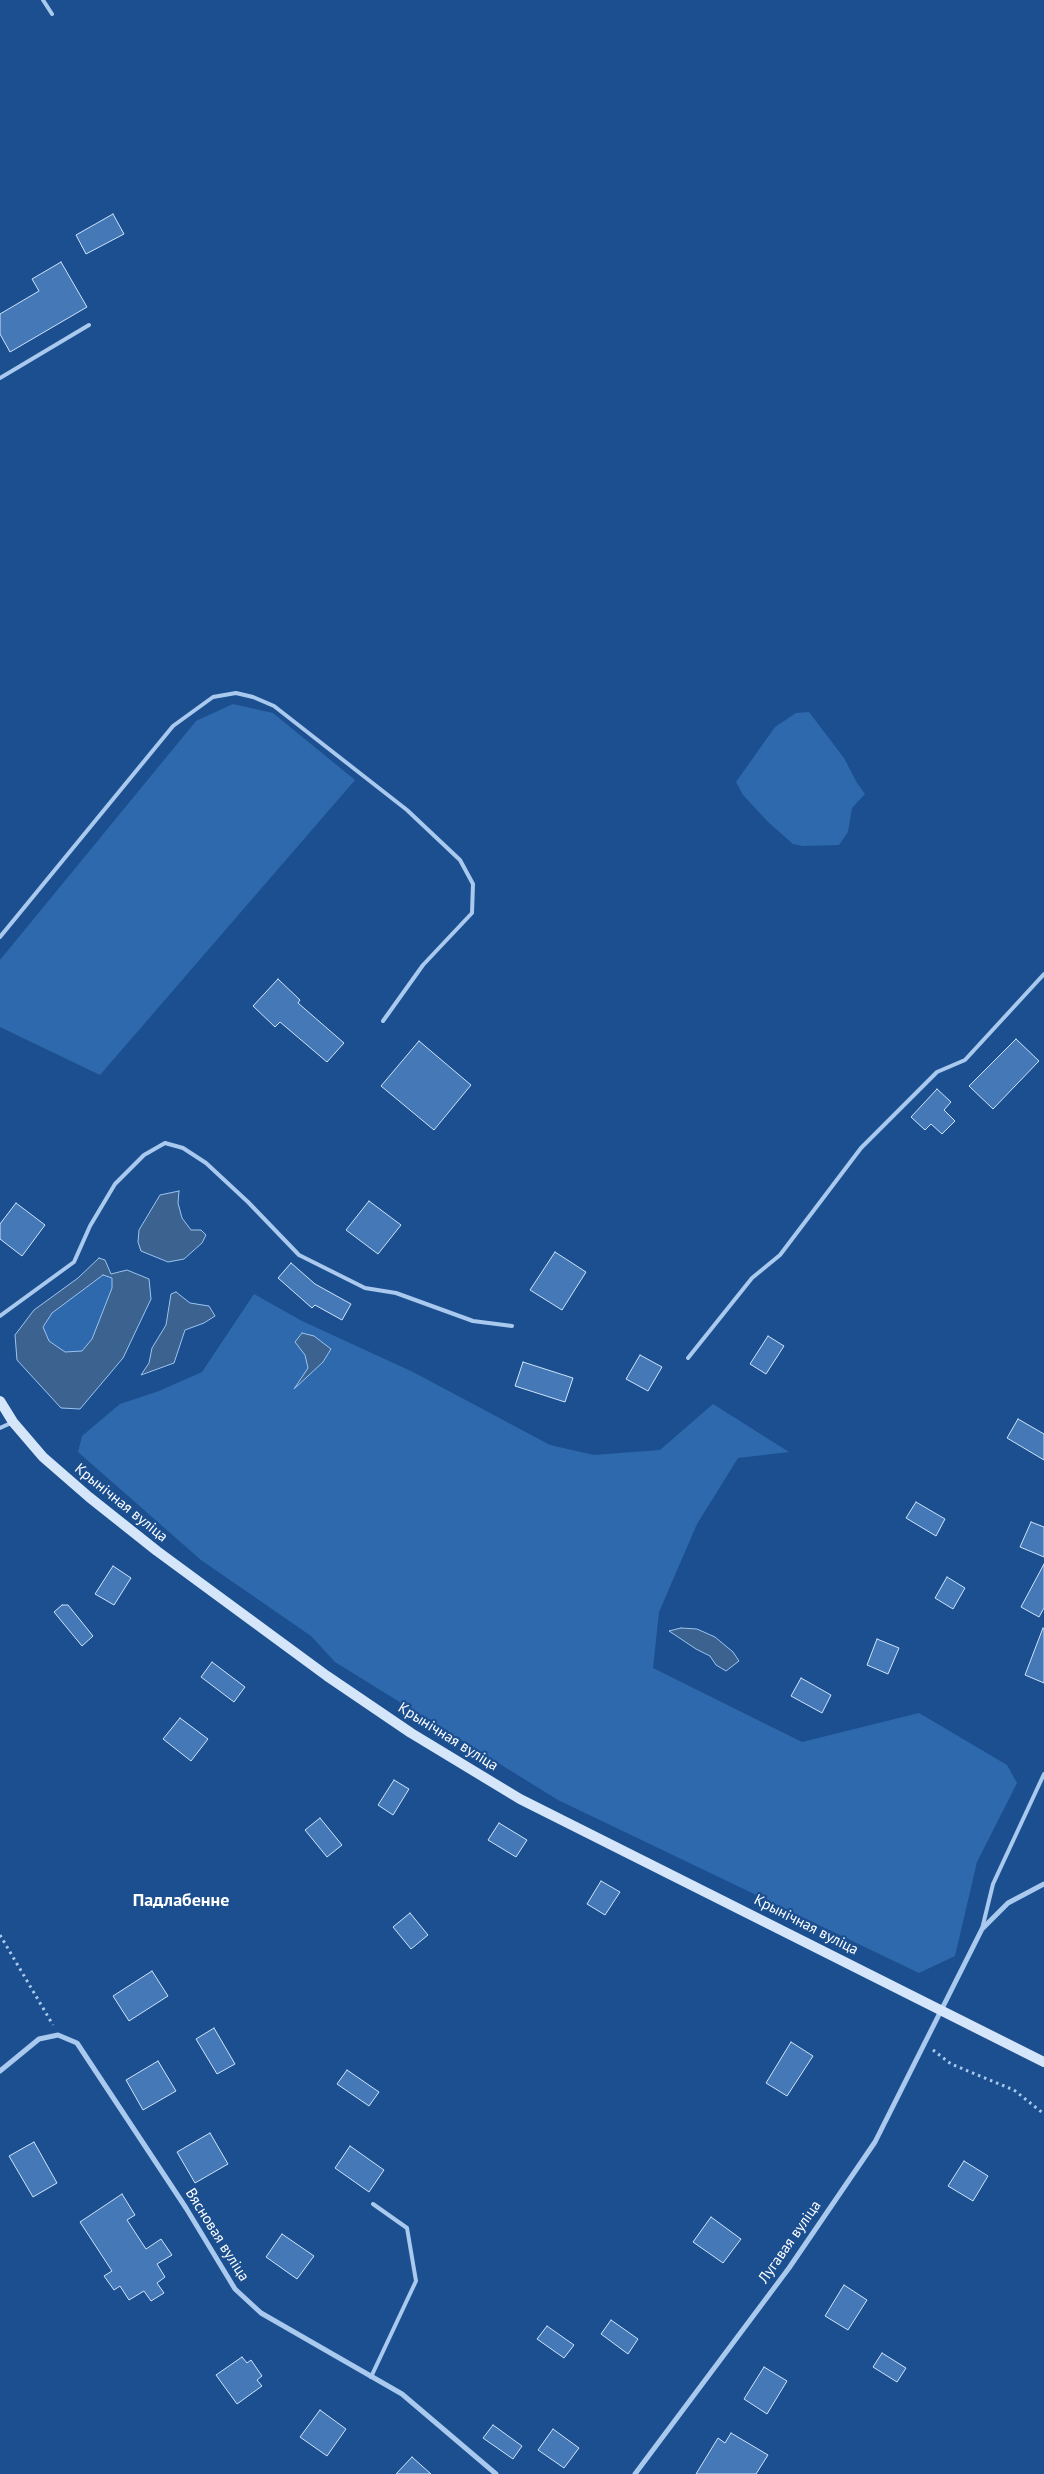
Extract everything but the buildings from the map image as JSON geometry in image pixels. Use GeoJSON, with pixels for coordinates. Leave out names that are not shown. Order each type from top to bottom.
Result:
{"type":"FeatureCollection","features":[{"type":"Feature","properties":{"kind":"street","name":"Крынічная вуліца"},"geometry":{"type":"LineString","coordinates":[[0,1401],[13,1422],[43,1457],[157,1552],[327,1676],[411,1733],[520,1798],[1044,2062]]}},
{"type":"Feature","properties":{"kind":"street"},"geometry":{"type":"LineString","coordinates":[[942,2010],[982,1929],[1008,1903],[1044,1884]]}},
{"type":"Feature","properties":{"kind":"street","name":"Лугавая вуліца"},"geometry":{"type":"LineString","coordinates":[[635,2474],[789,2268],[875,2142],[942,2010]]}},
{"type":"Feature","properties":{"kind":"street"},"geometry":{"type":"LineString","coordinates":[[0,2071],[40,2039],[58,2035]]}},
{"type":"Feature","properties":{"kind":"street","name":"Вясновая вуліца"},"geometry":{"type":"LineString","coordinates":[[58,2035],[77,2043],[186,2208],[235,2289],[261,2313],[402,2394],[496,2474]]}},
{"type":"Feature","properties":{"kind":"lane"},"geometry":{"type":"LineString","coordinates":[[43,0],[52,14]]}},
{"type":"Feature","properties":{"kind":"lane"},"geometry":{"type":"LineString","coordinates":[[0,378],[89,325]]}},
{"type":"Feature","properties":{"kind":"lane"},"geometry":{"type":"LineString","coordinates":[[0,937],[173,726],[213,697],[236,693],[274,706],[400,804],[460,860],[473,884],[472,913],[423,965],[383,1021]]}},
{"type":"Feature","properties":{"kind":"lane"},"geometry":{"type":"LineString","coordinates":[[688,1358],[752,1278],[780,1255],[861,1148],[937,1072],[965,1060],[1044,974]]}},
{"type":"Feature","properties":{"kind":"lane"},"geometry":{"type":"LineString","coordinates":[[0,1316],[74,1262],[90,1226],[115,1184],[144,1155],[165,1143],[183,1148],[206,1163],[248,1202],[299,1255],[365,1288],[396,1294],[473,1321],[512,1326]]}},
{"type":"Feature","properties":{"kind":"lane"},"geometry":{"type":"LineString","coordinates":[[0,1428],[13,1422]]}},
{"type":"Feature","properties":{"kind":"lane"},"geometry":{"type":"LineString","coordinates":[[982,1929],[993,1884],[1044,1774]]}},
{"type":"Feature","properties":{"kind":"lane"},"geometry":{"type":"LineString","coordinates":[[371,2377],[416,2281],[407,2228],[373,2204]]}},
{"type":"Feature","properties":{"kind":"path"},"geometry":{"type":"LineString","coordinates":[[0,1935],[58,2035]]}},
{"type":"Feature","properties":{"kind":"path"},"geometry":{"type":"LineString","coordinates":[[924,2044],[951,2064],[1014,2090],[1044,2114]]}},
{"type":"Feature","properties":{"kind":"shaded area"},"geometry":{"type":"Polygon","coordinates":[[[233,704],[273,713],[355,780],[100,1075],[0,1027],[0,960],[196,721],[233,704]]]}},
{"type":"Feature","properties":{"kind":"shaded area"},"geometry":{"type":"Polygon","coordinates":[[[809,712],[844,758],[865,794],[852,808],[848,832],[839,845],[803,846],[793,844],[768,822],[743,795],[736,782],[775,727],[796,713],[809,712]]]}},
{"type":"Feature","properties":{"kind":"shaded area"},"geometry":{"type":"Polygon","coordinates":[[[179,1191],[178,1203],[182,1218],[191,1230],[201,1230],[206,1235],[202,1243],[184,1259],[168,1262],[141,1251],[138,1242],[139,1230],[160,1195],[179,1191]]]}},
{"type":"Feature","properties":{"kind":"shaded area"},"geometry":{"type":"Polygon","coordinates":[[[99,1258],[105,1260],[111,1274],[127,1270],[149,1279],[151,1299],[123,1358],[80,1409],[61,1408],[17,1360],[15,1335],[34,1310],[78,1278],[99,1258]],[[103,1275],[52,1313],[43,1327],[49,1341],[65,1352],[82,1351],[92,1339],[112,1288],[112,1278],[103,1275]]]}},
{"type":"Feature","properties":{"kind":"shaded area"},"geometry":{"type":"Polygon","coordinates":[[[103,1275],[112,1278],[112,1288],[92,1339],[82,1351],[65,1352],[49,1341],[43,1327],[52,1313],[103,1275]]]}},
{"type":"Feature","properties":{"kind":"shaded area"},"geometry":{"type":"Polygon","coordinates":[[[176,1292],[190,1303],[209,1306],[215,1316],[204,1323],[185,1330],[174,1363],[141,1375],[149,1363],[152,1348],[166,1325],[171,1294],[176,1292]]]}},
{"type":"Feature","properties":{"kind":"shaded area"},"geometry":{"type":"Polygon","coordinates":[[[254,1294],[302,1321],[413,1372],[550,1445],[594,1455],[660,1450],[713,1404],[789,1452],[738,1458],[697,1524],[659,1612],[653,1668],[802,1742],[919,1713],[1007,1765],[1017,1783],[977,1862],[955,1956],[919,1973],[558,1800],[335,1662],[311,1636],[201,1560],[78,1452],[82,1436],[120,1404],[159,1391],[202,1372],[254,1294]]]}},
{"type":"Feature","properties":{"kind":"shaded area"},"geometry":{"type":"Polygon","coordinates":[[[302,1333],[314,1336],[331,1349],[323,1362],[294,1389],[308,1368],[305,1355],[295,1342],[302,1333]]]}},
{"type":"Feature","properties":{"kind":"shaded area"},"geometry":{"type":"Polygon","coordinates":[[[681,1628],[697,1629],[715,1637],[733,1652],[739,1661],[726,1671],[716,1665],[710,1656],[669,1631],[681,1628]]]}},
{"type":"Feature","properties":{"kind":"district","name":"Падлабенне"},"geometry":{"type":"Point","coordinates":[181,1901]}}]}
